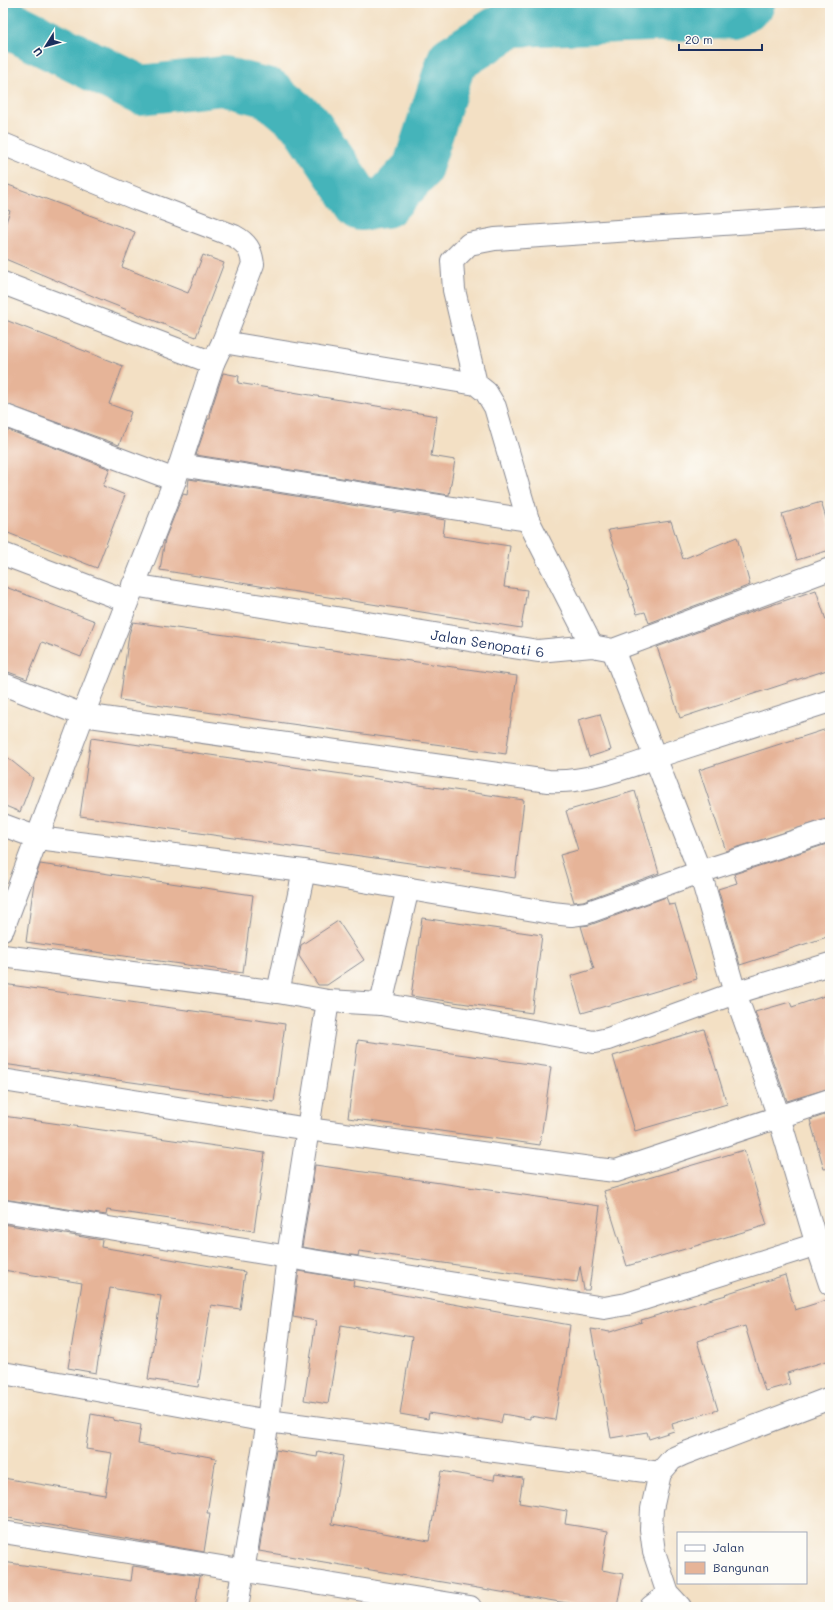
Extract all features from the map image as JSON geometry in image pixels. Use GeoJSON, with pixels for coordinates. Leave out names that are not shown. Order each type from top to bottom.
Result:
{"type":"FeatureCollection","features":[{"type":"Feature","properties":{"kind":"street"},"geometry":{"type":"LineString","coordinates":[[3,144],[139,200],[234,236],[243,241],[248,247],[252,255],[253,264],[223,342],[213,363],[178,472],[83,715],[3,929]]}},
{"type":"Feature","properties":{"kind":"street"},"geometry":{"type":"LineString","coordinates":[[476,384],[454,290],[452,261],[469,244],[495,239],[830,217]]}},
{"type":"Feature","properties":{"kind":"street"},"geometry":{"type":"LineString","coordinates":[[3,283],[213,363]]}},
{"type":"Feature","properties":{"kind":"street"},"geometry":{"type":"LineString","coordinates":[[223,342],[476,384],[486,392],[495,407],[528,520],[592,646]]}},
{"type":"Feature","properties":{"kind":"street"},"geometry":{"type":"LineString","coordinates":[[3,415],[178,472],[528,520]]}},
{"type":"Feature","properties":{"kind":"street","name":"Jalan Senopati 6"},"geometry":{"type":"LineString","coordinates":[[3,554],[130,593],[538,651],[592,646],[614,650]]}},
{"type":"Feature","properties":{"kind":"street"},"geometry":{"type":"LineString","coordinates":[[830,569],[614,650],[700,872],[735,993],[823,1242],[830,1284]]}},
{"type":"Feature","properties":{"kind":"street"},"geometry":{"type":"LineString","coordinates":[[3,684],[83,715],[548,781],[564,782],[580,780],[656,757],[830,701]]}},
{"type":"Feature","properties":{"kind":"street"},"geometry":{"type":"LineString","coordinates":[[3,825],[38,838],[304,871],[552,913],[571,914],[586,913],[700,872],[830,830]]}},
{"type":"Feature","properties":{"kind":"street"},"geometry":{"type":"LineString","coordinates":[[278,992],[304,871]]}},
{"type":"Feature","properties":{"kind":"street"},"geometry":{"type":"LineString","coordinates":[[381,1004],[408,888]]}},
{"type":"Feature","properties":{"kind":"street"},"geometry":{"type":"LineString","coordinates":[[3,956],[278,992],[328,1001],[381,1004],[594,1042],[608,1039],[735,993],[830,964]]}},
{"type":"Feature","properties":{"kind":"street"},"geometry":{"type":"LineString","coordinates":[[237,1607],[268,1421],[288,1256],[328,1001]]}},
{"type":"Feature","properties":{"kind":"street"},"geometry":{"type":"LineString","coordinates":[[3,1080],[308,1129],[616,1171],[830,1100]]}},
{"type":"Feature","properties":{"kind":"street"},"geometry":{"type":"LineString","coordinates":[[3,1211],[604,1308],[627,1304],[823,1242]]}},
{"type":"Feature","properties":{"kind":"street"},"geometry":{"type":"LineString","coordinates":[[3,1374],[268,1421],[660,1473]]}},
{"type":"Feature","properties":{"kind":"street"},"geometry":{"type":"LineString","coordinates":[[651,1607],[674,1600],[654,1552],[651,1529],[652,1509],[660,1473],[672,1459],[683,1454],[830,1398]]}},
{"type":"Feature","properties":{"kind":"street"},"geometry":{"type":"LineString","coordinates":[[3,1532],[470,1607]]}},
{"type":"Feature","properties":{"kind":"building"},"geometry":{"type":"Polygon","coordinates":[[[3,183],[135,232],[122,267],[188,293],[203,255],[224,263],[196,337],[107,302],[3,258],[3,230],[10,211],[3,208],[3,183]]]}},
{"type":"Feature","properties":{"kind":"building"},"geometry":{"type":"Polygon","coordinates":[[[3,319],[123,366],[109,404],[131,412],[119,445],[3,403],[3,319]]]}},
{"type":"Feature","properties":{"kind":"building"},"geometry":{"type":"Polygon","coordinates":[[[223,373],[239,376],[238,383],[437,416],[431,456],[455,460],[449,495],[196,455],[208,419],[210,419],[211,410],[223,373]]]}},
{"type":"Feature","properties":{"kind":"building"},"geometry":{"type":"Polygon","coordinates":[[[3,428],[110,469],[103,486],[125,495],[97,568],[3,531],[3,428]]]}},
{"type":"Feature","properties":{"kind":"building"},"geometry":{"type":"Polygon","coordinates":[[[189,479],[445,520],[443,536],[510,546],[504,587],[527,590],[521,628],[160,570],[165,539],[183,494],[187,495],[189,479]]]}},
{"type":"Feature","properties":{"kind":"building"},"geometry":{"type":"Polygon","coordinates":[[[821,502],[830,531],[830,550],[797,560],[782,514],[821,502]]]}},
{"type":"Feature","properties":{"kind":"building"},"geometry":{"type":"Polygon","coordinates":[[[671,521],[683,559],[737,537],[750,585],[649,623],[645,612],[637,614],[608,530],[671,521]]]}},
{"type":"Feature","properties":{"kind":"building"},"geometry":{"type":"Polygon","coordinates":[[[3,586],[95,621],[81,657],[42,642],[27,679],[3,670],[3,586]]]}},
{"type":"Feature","properties":{"kind":"building"},"geometry":{"type":"Polygon","coordinates":[[[816,590],[830,632],[830,669],[680,718],[657,647],[816,590]]]}},
{"type":"Feature","properties":{"kind":"building"},"geometry":{"type":"Polygon","coordinates":[[[133,622],[517,676],[506,754],[120,700],[129,634],[133,622]]]}},
{"type":"Feature","properties":{"kind":"building"},"geometry":{"type":"Polygon","coordinates":[[[600,714],[611,750],[589,757],[578,720],[600,714]]]}},
{"type":"Feature","properties":{"kind":"building"},"geometry":{"type":"Polygon","coordinates":[[[830,728],[830,818],[726,851],[699,770],[830,728]]]}},
{"type":"Feature","properties":{"kind":"building"},"geometry":{"type":"Polygon","coordinates":[[[91,738],[524,800],[515,878],[80,816],[91,738]]]}},
{"type":"Feature","properties":{"kind":"building"},"geometry":{"type":"Polygon","coordinates":[[[3,754],[33,778],[20,812],[3,805],[3,754]]]}},
{"type":"Feature","properties":{"kind":"building"},"geometry":{"type":"Polygon","coordinates":[[[635,791],[659,873],[583,901],[574,902],[560,855],[578,850],[566,811],[635,791]]]}},
{"type":"Feature","properties":{"kind":"building"},"geometry":{"type":"Polygon","coordinates":[[[830,843],[830,936],[740,965],[718,889],[737,883],[734,874],[830,843]]]}},
{"type":"Feature","properties":{"kind":"building"},"geometry":{"type":"Polygon","coordinates":[[[40,864],[253,895],[243,973],[26,942],[34,882],[40,864]]]}},
{"type":"Feature","properties":{"kind":"building"},"geometry":{"type":"Polygon","coordinates":[[[666,897],[669,905],[675,904],[697,979],[582,1013],[571,976],[594,969],[581,926],[590,925],[666,897]]]}},
{"type":"Feature","properties":{"kind":"building"},"geometry":{"type":"Polygon","coordinates":[[[422,918],[542,935],[532,1013],[411,996],[422,918]]]}},
{"type":"Feature","properties":{"kind":"building"},"geometry":{"type":"Polygon","coordinates":[[[338,921],[364,960],[327,985],[318,985],[299,956],[301,945],[338,921]]]}},
{"type":"Feature","properties":{"kind":"building"},"geometry":{"type":"Polygon","coordinates":[[[3,984],[285,1024],[274,1102],[3,1064],[3,984]]]}},
{"type":"Feature","properties":{"kind":"building"},"geometry":{"type":"Polygon","coordinates":[[[830,994],[830,1088],[787,1101],[755,1012],[790,1002],[792,1007],[830,994]]]}},
{"type":"Feature","properties":{"kind":"building"},"geometry":{"type":"Polygon","coordinates":[[[704,1029],[727,1104],[635,1131],[613,1056],[704,1029]]]}},
{"type":"Feature","properties":{"kind":"building"},"geometry":{"type":"Polygon","coordinates":[[[358,1040],[551,1067],[540,1145],[348,1118],[358,1040]]]}},
{"type":"Feature","properties":{"kind":"building"},"geometry":{"type":"Polygon","coordinates":[[[830,1113],[830,1168],[824,1169],[810,1120],[830,1113]]]}},
{"type":"Feature","properties":{"kind":"building"},"geometry":{"type":"Polygon","coordinates":[[[3,1116],[265,1153],[254,1231],[107,1210],[106,1215],[3,1199],[3,1116]]]}},
{"type":"Feature","properties":{"kind":"building"},"geometry":{"type":"Polygon","coordinates":[[[744,1150],[767,1225],[627,1266],[604,1191],[744,1150]]]}},
{"type":"Feature","properties":{"kind":"building"},"geometry":{"type":"Polygon","coordinates":[[[315,1165],[600,1206],[589,1290],[584,1290],[580,1266],[577,1282],[359,1251],[358,1256],[302,1247],[315,1165]]]}},
{"type":"Feature","properties":{"kind":"building"},"geometry":{"type":"Polygon","coordinates":[[[3,1224],[102,1240],[101,1247],[245,1272],[240,1309],[211,1305],[198,1387],[148,1379],[161,1296],[110,1288],[96,1373],[68,1368],[82,1283],[3,1270],[3,1224]]]}},
{"type":"Feature","properties":{"kind":"building"},"geometry":{"type":"Polygon","coordinates":[[[299,1271],[354,1280],[353,1286],[570,1325],[555,1420],[530,1416],[530,1419],[503,1414],[501,1423],[429,1413],[428,1419],[400,1414],[412,1337],[341,1325],[328,1404],[304,1400],[316,1321],[293,1317],[299,1271]]]}},
{"type":"Feature","properties":{"kind":"building"},"geometry":{"type":"Polygon","coordinates":[[[785,1275],[795,1310],[830,1299],[830,1360],[787,1373],[790,1384],[765,1391],[745,1326],[697,1341],[718,1410],[672,1424],[674,1431],[649,1439],[647,1432],[611,1438],[591,1329],[610,1332],[642,1322],[641,1320],[726,1295],[725,1294],[785,1275]]]}},
{"type":"Feature","properties":{"kind":"building"},"geometry":{"type":"Polygon","coordinates":[[[91,1414],[141,1425],[138,1444],[216,1458],[207,1513],[210,1513],[204,1552],[3,1517],[3,1478],[105,1495],[112,1453],[86,1449],[91,1414]]]}},
{"type":"Feature","properties":{"kind":"building"},"geometry":{"type":"Polygon","coordinates":[[[276,1450],[317,1457],[318,1451],[343,1456],[332,1524],[429,1541],[441,1471],[494,1480],[495,1474],[523,1478],[519,1503],[567,1511],[565,1524],[608,1531],[602,1570],[623,1574],[617,1607],[593,1607],[554,1601],[259,1551],[276,1450]]]}},
{"type":"Feature","properties":{"kind":"building"},"geometry":{"type":"Polygon","coordinates":[[[3,1562],[131,1581],[133,1566],[200,1576],[195,1607],[3,1607],[3,1562]]]}},
{"type":"Feature","properties":{"kind":"waterway"},"geometry":{"type":"LineString","coordinates":[[3,24],[8,24],[140,90],[223,81],[269,93],[306,124],[361,206],[385,203],[417,169],[452,60],[512,22],[733,14],[750,3]]}}]}
